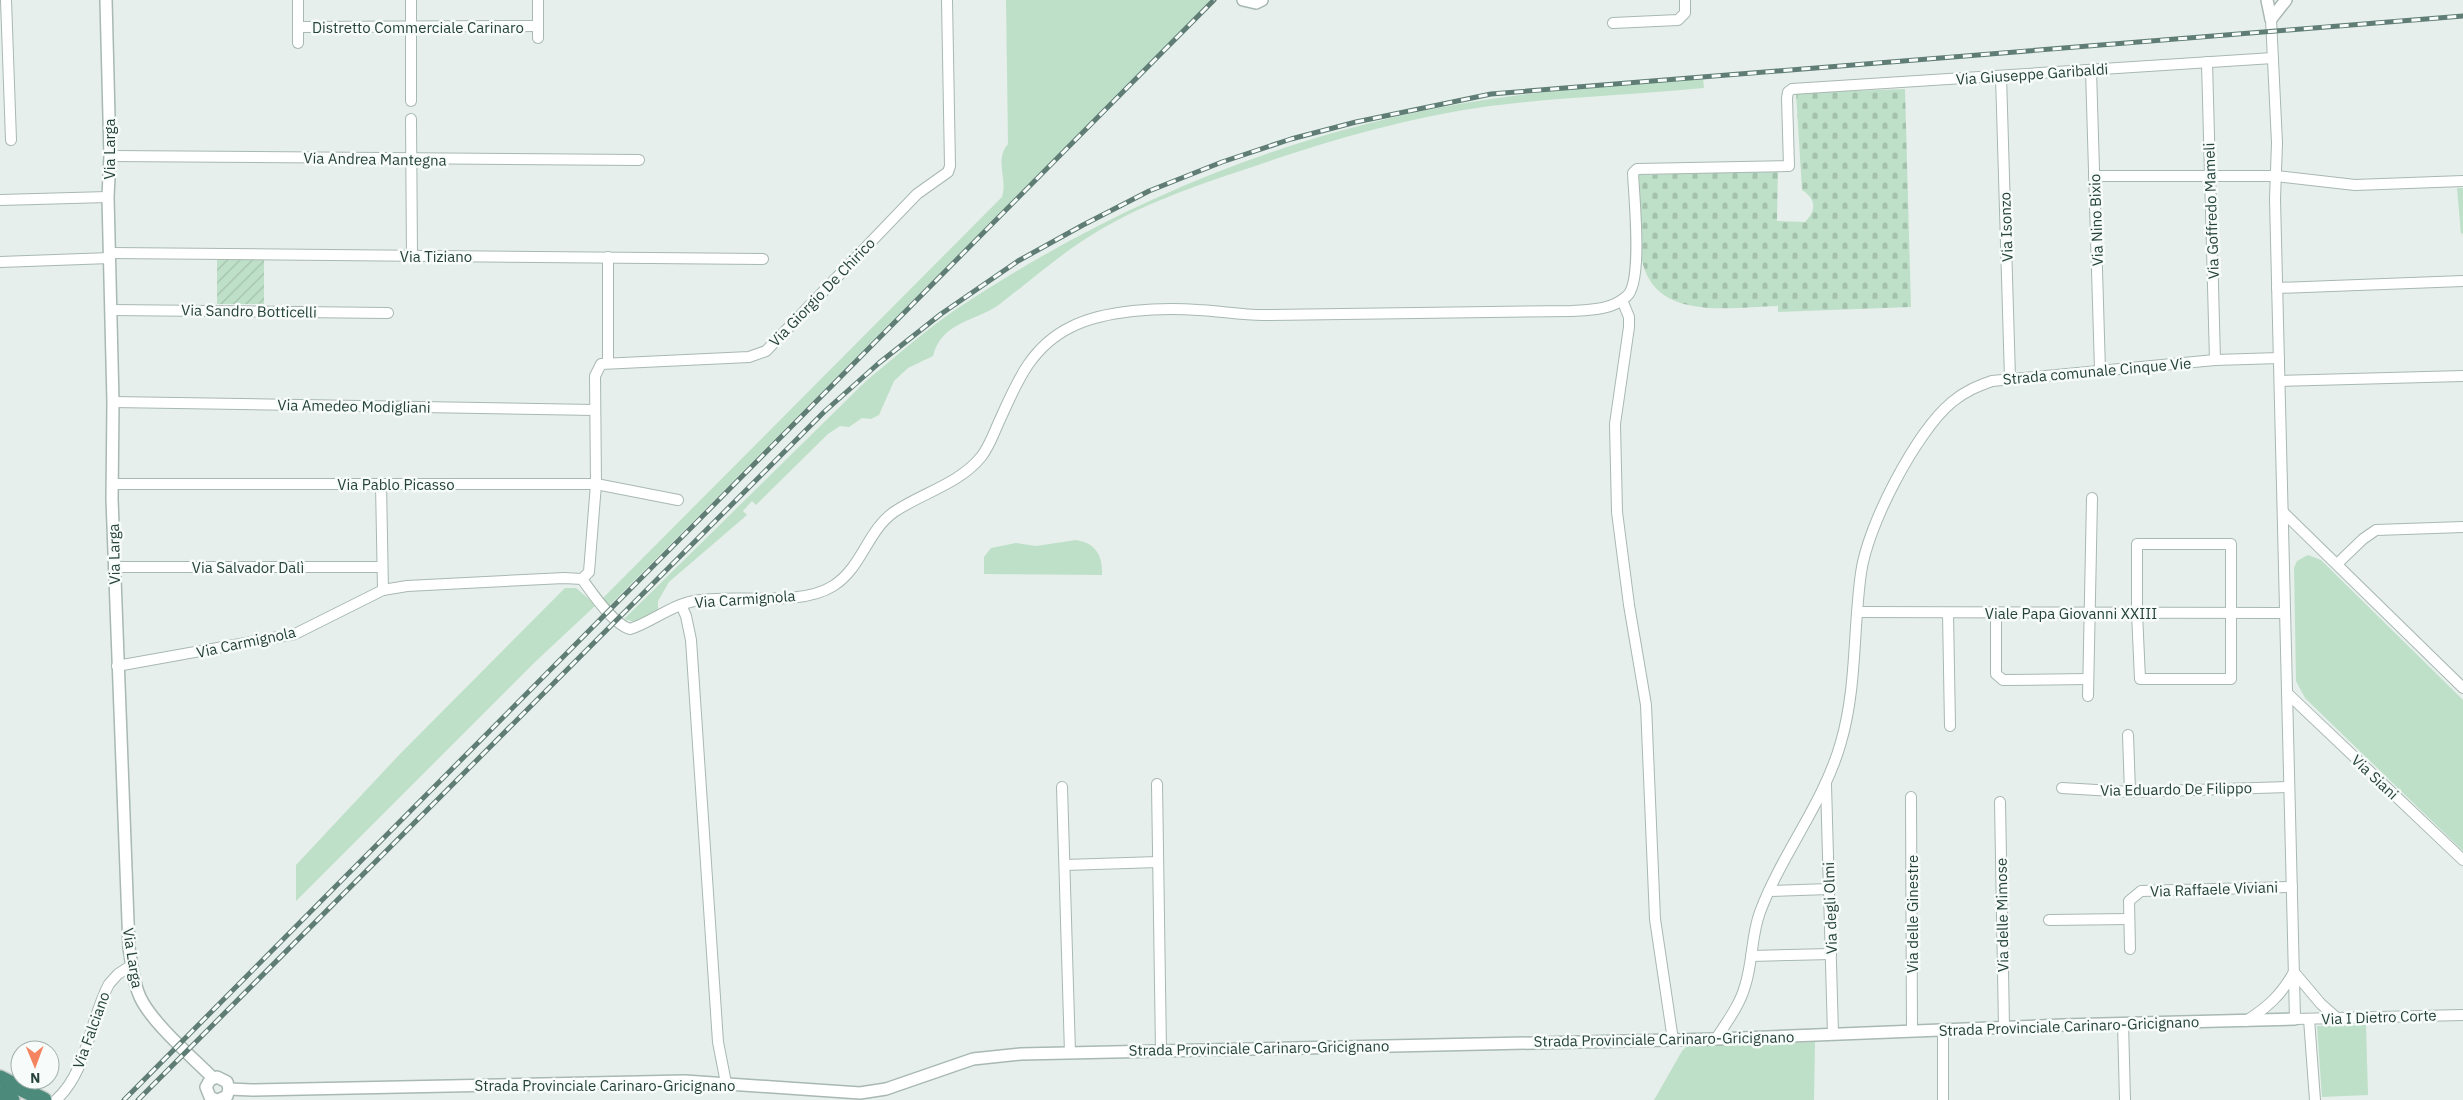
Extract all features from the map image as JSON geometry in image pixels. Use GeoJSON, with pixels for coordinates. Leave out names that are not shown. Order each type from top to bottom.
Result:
{"type":"FeatureCollection","features":[{"type":"Feature","properties":{"kind":"highway"},"geometry":{"type":"LineString","coordinates":[[0,1078],[38,1097]]}},
{"type":"Feature","properties":{"kind":"highway"},"geometry":{"type":"LineString","coordinates":[[0,1094],[12,1100]]}},
{"type":"Feature","properties":{"kind":"street"},"geometry":{"type":"LineString","coordinates":[[6,0],[11,140]]}},
{"type":"Feature","properties":{"kind":"street","name":"Via Larga"},"geometry":{"type":"LineString","coordinates":[[106,0],[110,156],[108,197],[113,402],[112,484],[128,948],[140,998],[155,1018],[213,1078],[224,1079],[229,1089]]}},
{"type":"Feature","properties":{"kind":"street"},"geometry":{"type":"LineString","coordinates":[[298,0],[298,43]]}},
{"type":"Feature","properties":{"kind":"street"},"geometry":{"type":"LineString","coordinates":[[411,0],[411,101]]}},
{"type":"Feature","properties":{"kind":"street"},"geometry":{"type":"LineString","coordinates":[[538,0],[538,38]]}},
{"type":"Feature","properties":{"kind":"street","name":"Via Giorgio De Chirico"},"geometry":{"type":"LineString","coordinates":[[608,363],[749,357],[766,351],[917,194],[948,172],[950,166],[947,0]]}},
{"type":"Feature","properties":{"kind":"street"},"geometry":{"type":"LineString","coordinates":[[1243,0],[1256,2],[1262,0]]}},
{"type":"Feature","properties":{"kind":"street"},"geometry":{"type":"LineString","coordinates":[[1613,22],[1678,20],[1685,13],[1685,0]]}},
{"type":"Feature","properties":{"kind":"street"},"geometry":{"type":"LineString","coordinates":[[2267,0],[2271,19],[2277,143],[2277,288],[2295,1020]]}},
{"type":"Feature","properties":{"kind":"street"},"geometry":{"type":"LineString","coordinates":[[2271,19],[2286,0]]}},
{"type":"Feature","properties":{"kind":"street","name":"Distretto Commerciale Carinaro"},"geometry":{"type":"LineString","coordinates":[[298,27],[538,26]]}},
{"type":"Feature","properties":{"kind":"street","name":"Via Giuseppe Garibaldi"},"geometry":{"type":"LineString","coordinates":[[1622,300],[1628,296],[1633,287],[1636,265],[1633,174],[1637,170],[1789,166],[1787,98],[1788,92],[1792,89],[2272,58]]}},
{"type":"Feature","properties":{"kind":"street","name":"Via Goffredo Mameli"},"geometry":{"type":"LineString","coordinates":[[2207,62],[2215,360]]}},
{"type":"Feature","properties":{"kind":"street","name":"Via Nino Bixio"},"geometry":{"type":"LineString","coordinates":[[2091,70],[2100,370]]}},
{"type":"Feature","properties":{"kind":"street","name":"Via Isonzo"},"geometry":{"type":"LineString","coordinates":[[2001,76],[2010,378]]}},
{"type":"Feature","properties":{"kind":"street"},"geometry":{"type":"LineString","coordinates":[[411,119],[412,256]]}},
{"type":"Feature","properties":{"kind":"street","name":"Via Andrea Mantegna"},"geometry":{"type":"LineString","coordinates":[[110,156],[411,160],[639,160]]}},
{"type":"Feature","properties":{"kind":"street"},"geometry":{"type":"LineString","coordinates":[[2094,176],[2276,176],[2355,185],[2463,181]]}},
{"type":"Feature","properties":{"kind":"street"},"geometry":{"type":"LineString","coordinates":[[0,200],[108,197]]}},
{"type":"Feature","properties":{"kind":"street","name":"Via Tiziano"},"geometry":{"type":"LineString","coordinates":[[0,262],[110,256],[763,259]]}},
{"type":"Feature","properties":{"kind":"street"},"geometry":{"type":"LineString","coordinates":[[582,578],[589,572],[596,484],[594,410],[596,376],[601,364],[608,363],[608,257]]}},
{"type":"Feature","properties":{"kind":"street"},"geometry":{"type":"LineString","coordinates":[[2277,288],[2463,280]]}},
{"type":"Feature","properties":{"kind":"street"},"geometry":{"type":"LineString","coordinates":[[1622,300],[1629,317],[1630,327],[1615,424],[1617,512],[1629,605],[1646,705],[1654,910],[1673,1040]]}},
{"type":"Feature","properties":{"kind":"street","name":"Via Carmignola"},"geometry":{"type":"LineString","coordinates":[[117,666],[295,634],[382,590],[406,586],[582,578],[603,607],[624,627],[630,629],[680,605],[706,599],[804,595],[829,589],[841,581],[852,569],[887,517],[952,480],[971,467],[981,456],[989,444],[1018,379],[1031,358],[1049,340],[1073,326],[1116,314],[1165,309],[1258,315],[1572,311],[1599,309],[1612,306],[1622,300]]}},
{"type":"Feature","properties":{"kind":"street","name":"Via Sandro Botticelli"},"geometry":{"type":"LineString","coordinates":[[111,310],[388,313]]}},
{"type":"Feature","properties":{"kind":"street","name":"Strada comunale Cinque Vie"},"geometry":{"type":"LineString","coordinates":[[1716,1039],[1745,987],[1759,914],[1769,890],[1826,783],[1841,744],[1851,704],[1861,571],[1873,531],[1906,461],[1931,425],[1951,402],[1969,390],[1992,381],[2215,360],[2279,358]]}},
{"type":"Feature","properties":{"kind":"street"},"geometry":{"type":"LineString","coordinates":[[2280,382],[2463,376]]}},
{"type":"Feature","properties":{"kind":"street","name":"Via Amedeo Modigliani"},"geometry":{"type":"LineString","coordinates":[[113,402],[594,410]]}},
{"type":"Feature","properties":{"kind":"street","name":"Via Pablo Picasso"},"geometry":{"type":"LineString","coordinates":[[112,484],[596,484],[678,500]]}},
{"type":"Feature","properties":{"kind":"street"},"geometry":{"type":"LineString","coordinates":[[381,484],[382,590]]}},
{"type":"Feature","properties":{"kind":"street"},"geometry":{"type":"LineString","coordinates":[[2088,696],[2092,498]]}},
{"type":"Feature","properties":{"kind":"street"},"geometry":{"type":"LineString","coordinates":[[2283,512],[2463,688]]}},
{"type":"Feature","properties":{"kind":"street"},"geometry":{"type":"LineString","coordinates":[[2337,564],[2363,539],[2376,530],[2463,527]]}},
{"type":"Feature","properties":{"kind":"street"},"geometry":{"type":"LineString","coordinates":[[2137,544],[2231,544],[2231,679],[2140,679],[2137,613],[2137,544]]}},
{"type":"Feature","properties":{"kind":"street","name":"Via Salvador Dalì"},"geometry":{"type":"LineString","coordinates":[[114,567],[382,566]]}},
{"type":"Feature","properties":{"kind":"street"},"geometry":{"type":"LineString","coordinates":[[680,605],[686,616],[692,640],[718,1042],[726,1083]]}},
{"type":"Feature","properties":{"kind":"street","name":"Viale Papa Giovanni XXIII"},"geometry":{"type":"LineString","coordinates":[[1858,612],[2286,613]]}},
{"type":"Feature","properties":{"kind":"street"},"geometry":{"type":"LineString","coordinates":[[1948,612],[1950,726]]}},
{"type":"Feature","properties":{"kind":"street"},"geometry":{"type":"LineString","coordinates":[[1996,613],[1996,674],[2003,680],[2088,679]]}},
{"type":"Feature","properties":{"kind":"street","name":"Via Siani"},"geometry":{"type":"LineString","coordinates":[[2287,693],[2463,860]]}},
{"type":"Feature","properties":{"kind":"street"},"geometry":{"type":"LineString","coordinates":[[2128,735],[2130,792]]}},
{"type":"Feature","properties":{"kind":"street","name":"Via degli Olmi"},"geometry":{"type":"LineString","coordinates":[[1826,783],[1833,1034]]}},
{"type":"Feature","properties":{"kind":"street"},"geometry":{"type":"LineString","coordinates":[[1156,784],[1161,1050]]}},
{"type":"Feature","properties":{"kind":"street"},"geometry":{"type":"LineString","coordinates":[[1062,787],[1070,1053]]}},
{"type":"Feature","properties":{"kind":"street","name":"Via Eduardo De Filippo"},"geometry":{"type":"LineString","coordinates":[[2062,788],[2130,792],[2289,787]]}},
{"type":"Feature","properties":{"kind":"street","name":"Via delle Ginestre"},"geometry":{"type":"LineString","coordinates":[[1911,797],[1912,1031]]}},
{"type":"Feature","properties":{"kind":"street","name":"Via delle Mimose"},"geometry":{"type":"LineString","coordinates":[[2000,802],[2004,1027]]}},
{"type":"Feature","properties":{"kind":"street"},"geometry":{"type":"LineString","coordinates":[[1064,865],[1158,862]]}},
{"type":"Feature","properties":{"kind":"street","name":"Via Raffaele Viviani"},"geometry":{"type":"LineString","coordinates":[[2130,949],[2129,901],[2141,891],[2292,887]]}},
{"type":"Feature","properties":{"kind":"street"},"geometry":{"type":"LineString","coordinates":[[1769,890],[1829,889]]}},
{"type":"Feature","properties":{"kind":"street"},"geometry":{"type":"LineString","coordinates":[[2049,920],[2129,918]]}},
{"type":"Feature","properties":{"kind":"street"},"geometry":{"type":"LineString","coordinates":[[1751,956],[1831,954]]}},
{"type":"Feature","properties":{"kind":"street","name":"Via Falciano"},"geometry":{"type":"LineString","coordinates":[[56,1100],[65,1092],[77,1071],[109,984],[118,974],[132,966]]}},
{"type":"Feature","properties":{"kind":"street"},"geometry":{"type":"LineString","coordinates":[[2294,972],[2321,1004],[2338,1019]]}},
{"type":"Feature","properties":{"kind":"street"},"geometry":{"type":"LineString","coordinates":[[2246,1020],[2268,1007],[2283,992],[2294,972]]}},
{"type":"Feature","properties":{"kind":"street","name":"Via I Dietro Corte"},"geometry":{"type":"LineString","coordinates":[[2295,1020],[2463,1015]]}},
{"type":"Feature","properties":{"kind":"street"},"geometry":{"type":"LineString","coordinates":[[2309,1019],[2315,1100]]}},
{"type":"Feature","properties":{"kind":"street","name":"Strada Provinciale Carinaro-Gricignano"},"geometry":{"type":"LineString","coordinates":[[229,1089],[685,1081],[860,1093],[886,1089],[973,1059],[1021,1054],[1716,1039],[2123,1023],[2295,1020]]}},
{"type":"Feature","properties":{"kind":"street"},"geometry":{"type":"LineString","coordinates":[[2123,1023],[2125,1100]]}},
{"type":"Feature","properties":{"kind":"street"},"geometry":{"type":"LineString","coordinates":[[1943,1030],[1943,1100]]}},
{"type":"Feature","properties":{"kind":"street"},"geometry":{"type":"LineString","coordinates":[[213,1078],[206,1087],[212,1099],[227,1096],[229,1089]]}},
{"type":"Feature","properties":{"kind":"green space"},"geometry":{"type":"Polygon","coordinates":[[[1006,0],[1211,0],[609,606],[603,598],[1002,197],[1004,183],[1002,156],[1008,144],[1006,0]]]}},
{"type":"Feature","properties":{"kind":"green space"},"geometry":{"type":"Polygon","coordinates":[[[1703,78],[1704,88],[1543,100],[1490,106],[1398,123],[1308,148],[1188,189],[1128,215],[1078,244],[1000,304],[952,329],[937,344],[933,356],[908,368],[894,381],[879,415],[871,419],[862,418],[849,427],[840,426],[828,434],[756,505],[752,501],[743,511],[747,515],[669,582],[658,601],[658,610],[634,622],[624,619],[867,380],[927,331],[964,304],[1021,268],[1080,235],[1140,205],[1201,178],[1328,134],[1393,117],[1519,95],[1703,78]]]}},
{"type":"Feature","properties":{"kind":"green space"},"geometry":{"type":"Polygon","coordinates":[[[1905,89],[1911,307],[1778,312],[1778,306],[1716,308],[1695,306],[1676,301],[1660,292],[1648,277],[1640,245],[1639,175],[1778,171],[1777,221],[1805,222],[1812,213],[1813,205],[1810,197],[1802,190],[1796,93],[1905,89]]]}},
{"type":"Feature","properties":{"kind":"green space"},"geometry":{"type":"Polygon","coordinates":[[[2457,188],[2463,188],[2463,233],[2461,234],[2457,188]]]}},
{"type":"Feature","properties":{"kind":"green space"},"geometry":{"type":"Polygon","coordinates":[[[217,259],[264,260],[264,304],[217,304],[217,259]]]}},
{"type":"Feature","properties":{"kind":"green space"},"geometry":{"type":"Polygon","coordinates":[[[1076,540],[1089,544],[1097,552],[1101,562],[1102,575],[984,574],[984,557],[991,548],[1016,543],[1036,546],[1076,540]]]}},
{"type":"Feature","properties":{"kind":"green space"},"geometry":{"type":"Polygon","coordinates":[[[2308,555],[2321,560],[2463,700],[2463,851],[2305,698],[2296,681],[2294,568],[2297,561],[2308,555]]]}},
{"type":"Feature","properties":{"kind":"green space"},"geometry":{"type":"Polygon","coordinates":[[[565,588],[576,588],[596,605],[535,662],[296,901],[296,865],[398,756],[565,588]]]}},
{"type":"Feature","properties":{"kind":"green space"},"geometry":{"type":"Polygon","coordinates":[[[2366,1025],[2368,1095],[2322,1097],[2317,1026],[2366,1025]]]}},
{"type":"Feature","properties":{"kind":"green space"},"geometry":{"type":"Polygon","coordinates":[[[1815,1042],[1814,1100],[1654,1100],[1682,1051],[1687,1046],[1815,1042]]]}},
{"type":"Feature","properties":{"kind":"railway"},"geometry":{"type":"LineString","coordinates":[[124,1100],[1214,0]]}},
{"type":"Feature","properties":{"kind":"railway"},"geometry":{"type":"LineString","coordinates":[[138,1100],[824,412],[879,363],[941,314],[1018,261],[1149,191],[1222,162],[1291,139],[1356,122],[1491,94],[2463,16]]}}]}
